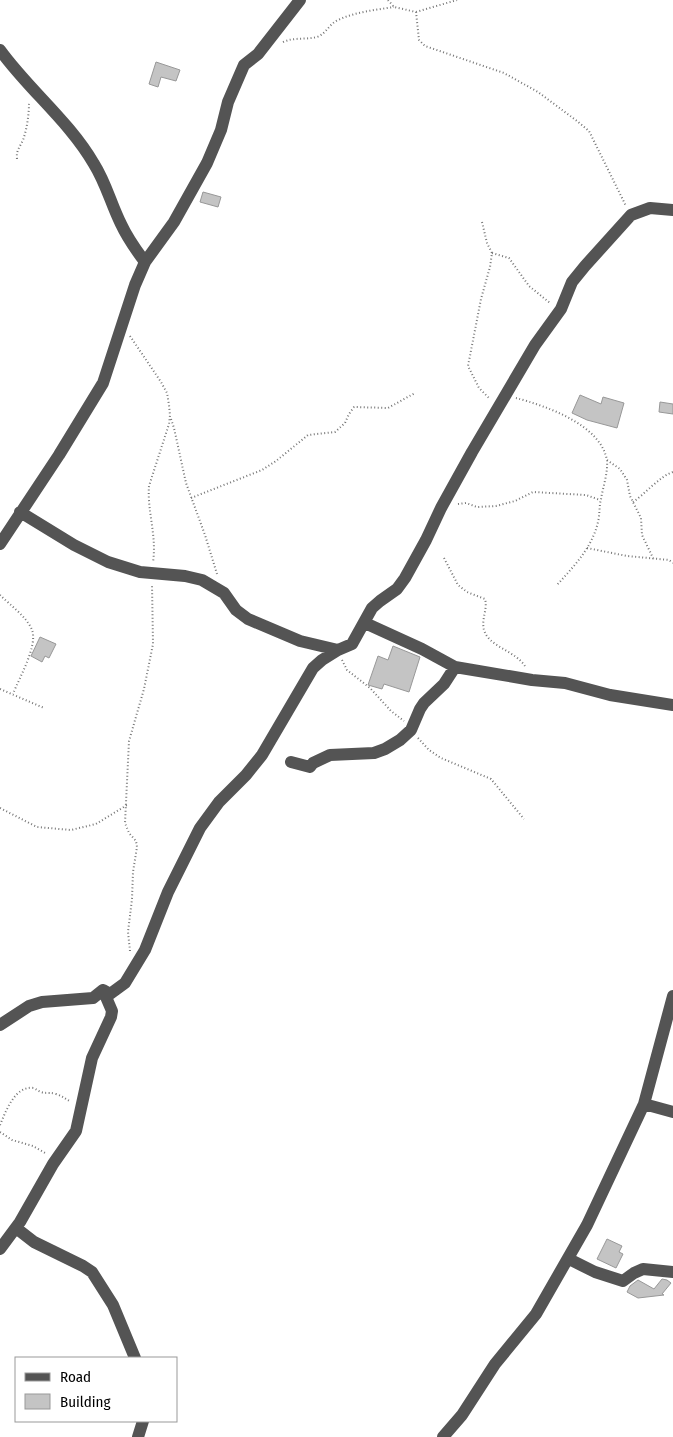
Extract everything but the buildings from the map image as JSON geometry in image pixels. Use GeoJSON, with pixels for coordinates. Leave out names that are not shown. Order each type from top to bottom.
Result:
{"type":"FeatureCollection","features":[{"type":"Feature","properties":{"kind":"street"},"geometry":{"type":"LineString","coordinates":[[0,544],[59,455],[103,383],[145,262],[174,222],[207,163],[221,130],[228,102],[244,65],[258,54],[300,0]]}},
{"type":"Feature","properties":{"kind":"street"},"geometry":{"type":"LineString","coordinates":[[0,50],[78,140],[107,188],[120,222],[132,244],[145,262]]}},
{"type":"Feature","properties":{"kind":"street"},"geometry":{"type":"LineString","coordinates":[[103,990],[110,994],[125,983],[149,942],[168,892],[200,828],[219,802],[262,756],[313,668],[338,650],[352,644],[372,608],[397,589],[405,578],[441,508],[503,400],[535,346],[561,309],[572,282],[584,266],[631,215],[650,208],[673,210]]}},
{"type":"Feature","properties":{"kind":"street"},"geometry":{"type":"LineString","coordinates":[[20,512],[74,545],[108,562],[140,572],[197,578],[224,593],[236,610],[248,619],[300,642],[338,650]]}},
{"type":"Feature","properties":{"kind":"street"},"geometry":{"type":"LineString","coordinates":[[365,623],[422,649],[455,667],[532,680],[565,683],[610,695],[673,705]]}},
{"type":"Feature","properties":{"kind":"street"},"geometry":{"type":"LineString","coordinates":[[291,762],[310,767],[313,763],[330,755],[374,753],[385,749],[400,740],[411,730],[420,709],[444,684],[455,667]]}},
{"type":"Feature","properties":{"kind":"street"},"geometry":{"type":"LineString","coordinates":[[0,1025],[29,1006],[42,1002],[93,998],[103,990]]}},
{"type":"Feature","properties":{"kind":"street"},"geometry":{"type":"LineString","coordinates":[[0,1249],[16,1228],[58,1157],[76,1131],[92,1058],[111,1018],[112,1011],[103,990]]}},
{"type":"Feature","properties":{"kind":"street"},"geometry":{"type":"LineString","coordinates":[[443,1437],[462,1415],[495,1364],[536,1314],[587,1225],[644,1104],[672,1001]]}},
{"type":"Feature","properties":{"kind":"street"},"geometry":{"type":"LineString","coordinates":[[644,1104],[673,1112]]}},
{"type":"Feature","properties":{"kind":"street"},"geometry":{"type":"LineString","coordinates":[[16,1228],[34,1242],[92,1272],[113,1305],[135,1357]]}},
{"type":"Feature","properties":{"kind":"street"},"geometry":{"type":"LineString","coordinates":[[569,1259],[595,1272],[623,1281],[634,1272],[643,1269],[673,1272]]}},
{"type":"Feature","properties":{"kind":"street"},"geometry":{"type":"LineString","coordinates":[[138,1437],[143,1422]]}},
{"type":"Feature","properties":{"kind":"path"},"geometry":{"type":"LineString","coordinates":[[388,0],[394,6]]}},
{"type":"Feature","properties":{"kind":"path"},"geometry":{"type":"LineString","coordinates":[[279,44],[289,40],[318,37],[324,34],[336,20],[360,13],[394,6],[416,12],[457,0]]}},
{"type":"Feature","properties":{"kind":"path"},"geometry":{"type":"LineString","coordinates":[[416,12],[419,40],[425,46],[504,73],[538,92],[589,131],[631,215]]}},
{"type":"Feature","properties":{"kind":"path"},"geometry":{"type":"LineString","coordinates":[[17,159],[18,147],[23,139],[26,128],[29,101],[34,89]]}},
{"type":"Feature","properties":{"kind":"path"},"geometry":{"type":"LineString","coordinates":[[482,222],[487,243],[492,253],[468,366],[479,388],[487,397],[541,405],[584,426],[596,440],[606,460],[615,465],[624,475],[633,502],[640,513],[643,539],[654,560]]}},
{"type":"Feature","properties":{"kind":"path"},"geometry":{"type":"LineString","coordinates":[[492,253],[509,258],[529,286],[548,302],[561,309]]}},
{"type":"Feature","properties":{"kind":"path"},"geometry":{"type":"LineString","coordinates":[[124,320],[130,336],[167,393],[170,418],[174,428],[182,470],[224,593]]}},
{"type":"Feature","properties":{"kind":"path"},"geometry":{"type":"LineString","coordinates":[[191,498],[262,470],[308,435],[335,432],[345,424],[354,407],[388,408],[415,393]]}},
{"type":"Feature","properties":{"kind":"path"},"geometry":{"type":"LineString","coordinates":[[134,969],[128,932],[137,847],[136,840],[127,829],[126,823],[129,741],[144,689],[153,644],[152,573],[154,556],[148,496],[149,486],[170,418]]}},
{"type":"Feature","properties":{"kind":"path"},"geometry":{"type":"LineString","coordinates":[[557,585],[588,548],[593,538],[598,521],[606,460]]}},
{"type":"Feature","properties":{"kind":"path"},"geometry":{"type":"LineString","coordinates":[[633,502],[666,475],[673,472]]}},
{"type":"Feature","properties":{"kind":"path"},"geometry":{"type":"LineString","coordinates":[[441,508],[452,507],[461,503],[477,507],[496,506],[515,501],[533,492],[586,495],[600,500]]}},
{"type":"Feature","properties":{"kind":"path"},"geometry":{"type":"LineString","coordinates":[[588,548],[611,554],[654,560],[669,560],[673,563]]}},
{"type":"Feature","properties":{"kind":"path"},"geometry":{"type":"LineString","coordinates":[[444,558],[458,586],[467,592],[485,599],[483,626],[488,638],[521,660],[532,680]]}},
{"type":"Feature","properties":{"kind":"path"},"geometry":{"type":"LineString","coordinates":[[0,595],[28,623],[32,630],[32,647],[13,694]]}},
{"type":"Feature","properties":{"kind":"path"},"geometry":{"type":"LineString","coordinates":[[338,650],[347,670],[370,688],[434,754],[491,779],[524,820]]}},
{"type":"Feature","properties":{"kind":"path"},"geometry":{"type":"LineString","coordinates":[[0,689],[44,708]]}},
{"type":"Feature","properties":{"kind":"path"},"geometry":{"type":"LineString","coordinates":[[0,808],[37,827],[71,830],[96,824],[127,804]]}},
{"type":"Feature","properties":{"kind":"path"},"geometry":{"type":"LineString","coordinates":[[0,1124],[11,1102],[26,1088],[34,1088],[38,1093],[43,1094],[54,1093],[72,1102],[83,1100]]}},
{"type":"Feature","properties":{"kind":"path"},"geometry":{"type":"LineString","coordinates":[[0,1132],[12,1140],[33,1146],[50,1156],[58,1157]]}}]}
